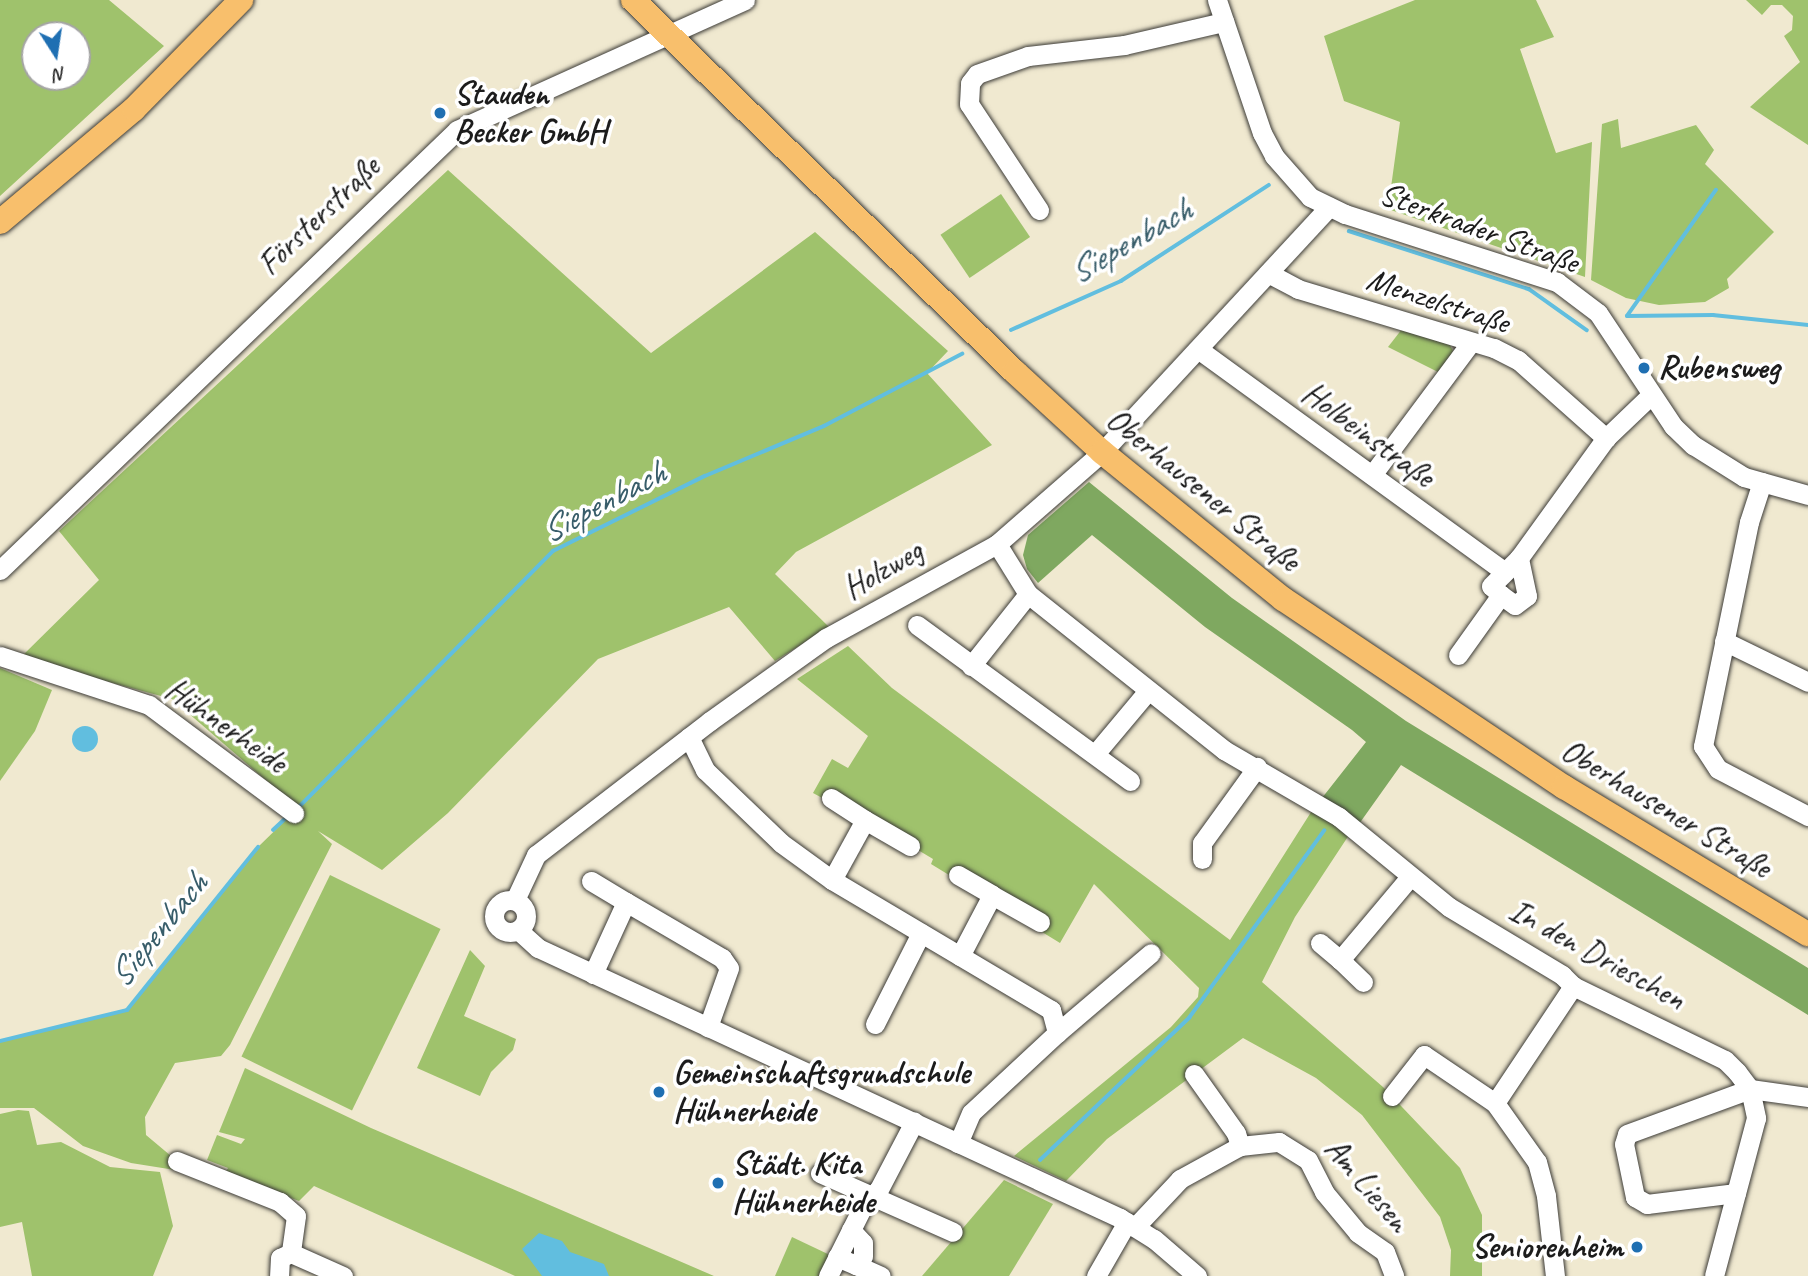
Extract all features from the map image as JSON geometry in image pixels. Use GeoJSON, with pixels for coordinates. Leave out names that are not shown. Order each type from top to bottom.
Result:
{"type":"FeatureCollection","features":[{"type":"Feature","properties":{"kind":"main road"},"geometry":{"type":"LineString","coordinates":[[0,222],[134,108],[241,0]]}},
{"type":"Feature","properties":{"kind":"main road","name":"Oberhausener Straße"},"geometry":{"type":"LineString","coordinates":[[633,0],[1102,453],[1283,599],[1564,787],[1808,934]]}},
{"type":"Feature","properties":{"kind":"street","name":"Försterstraße"},"geometry":{"type":"LineString","coordinates":[[0,570],[457,130],[745,0]]}},
{"type":"Feature","properties":{"kind":"street","name":"Sterkrader Straße"},"geometry":{"type":"LineString","coordinates":[[1217,0],[1274,156],[1310,197],[1329,207],[1557,282],[1598,313],[1673,426],[1712,460],[1762,482],[1808,495]]}},
{"type":"Feature","properties":{"kind":"street"},"geometry":{"type":"LineString","coordinates":[[1039,210],[969,104],[970,83],[977,74],[1028,56],[1124,46],[1224,22]]}},
{"type":"Feature","properties":{"kind":"street","name":"Holzweg"},"geometry":{"type":"LineString","coordinates":[[512,886],[536,855],[689,737],[827,638],[998,544],[1102,453],[1329,207]]}},
{"type":"Feature","properties":{"kind":"street","name":"Menzelstraße"},"geometry":{"type":"LineString","coordinates":[[1268,274],[1298,289],[1471,342],[1518,360],[1606,438]]}},
{"type":"Feature","properties":{"kind":"street"},"geometry":{"type":"LineString","coordinates":[[1372,475],[1471,342]]}},
{"type":"Feature","properties":{"kind":"street","name":"Holbeinstraße"},"geometry":{"type":"LineString","coordinates":[[1198,349],[1502,570]]}},
{"type":"Feature","properties":{"kind":"street"},"geometry":{"type":"LineString","coordinates":[[1519,558],[1527,596],[1515,606],[1491,586],[1502,570],[1519,558],[1606,438],[1651,395]]}},
{"type":"Feature","properties":{"kind":"street"},"geometry":{"type":"LineString","coordinates":[[1762,482],[1724,641],[1703,746],[1708,760],[1808,816]]}},
{"type":"Feature","properties":{"kind":"street","name":"In den Drieschen"},"geometry":{"type":"LineString","coordinates":[[998,544],[1028,594],[1147,692],[1224,750],[1322,806],[1448,907],[1562,975],[1573,986],[1724,1060],[1750,1089]]}},
{"type":"Feature","properties":{"kind":"street"},"geometry":{"type":"LineString","coordinates":[[971,666],[1028,594]]}},
{"type":"Feature","properties":{"kind":"street"},"geometry":{"type":"LineString","coordinates":[[1458,655],[1501,595]]}},
{"type":"Feature","properties":{"kind":"street"},"geometry":{"type":"LineString","coordinates":[[916,625],[1130,781]]}},
{"type":"Feature","properties":{"kind":"street"},"geometry":{"type":"LineString","coordinates":[[1724,641],[1808,682]]}},
{"type":"Feature","properties":{"kind":"street","name":"Hühnerheide"},"geometry":{"type":"LineString","coordinates":[[0,656],[149,705],[294,813]]}},
{"type":"Feature","properties":{"kind":"street"},"geometry":{"type":"LineString","coordinates":[[1095,754],[1147,692]]}},
{"type":"Feature","properties":{"kind":"street"},"geometry":{"type":"LineString","coordinates":[[689,737],[705,770],[781,843],[832,880],[1051,1010],[1057,1033]]}},
{"type":"Feature","properties":{"kind":"street"},"geometry":{"type":"LineString","coordinates":[[1202,859],[1202,843],[1257,767]]}},
{"type":"Feature","properties":{"kind":"street"},"geometry":{"type":"LineString","coordinates":[[831,798],[910,846]]}},
{"type":"Feature","properties":{"kind":"street"},"geometry":{"type":"LineString","coordinates":[[832,880],[866,820]]}},
{"type":"Feature","properties":{"kind":"street"},"geometry":{"type":"LineString","coordinates":[[958,875],[1040,922]]}},
{"type":"Feature","properties":{"kind":"street"},"geometry":{"type":"LineString","coordinates":[[1340,960],[1410,877]]}},
{"type":"Feature","properties":{"kind":"street"},"geometry":{"type":"LineString","coordinates":[[591,881],[722,958],[729,968],[708,1027]]}},
{"type":"Feature","properties":{"kind":"street"},"geometry":{"type":"LineString","coordinates":[[518,930],[526,914],[512,886],[498,905],[495,919],[505,931],[518,930],[538,948],[1131,1224],[1197,1276]]}},
{"type":"Feature","properties":{"kind":"street"},"geometry":{"type":"LineString","coordinates":[[960,956],[992,895]]}},
{"type":"Feature","properties":{"kind":"street"},"geometry":{"type":"LineString","coordinates":[[593,974],[626,902]]}},
{"type":"Feature","properties":{"kind":"street"},"geometry":{"type":"LineString","coordinates":[[875,1024],[921,933]]}},
{"type":"Feature","properties":{"kind":"street"},"geometry":{"type":"LineString","coordinates":[[1320,943],[1363,982]]}},
{"type":"Feature","properties":{"kind":"street"},"geometry":{"type":"LineString","coordinates":[[958,1143],[971,1113],[1057,1033],[1151,953]]}},
{"type":"Feature","properties":{"kind":"street"},"geometry":{"type":"LineString","coordinates":[[1495,1103],[1573,986]]}},
{"type":"Feature","properties":{"kind":"street"},"geometry":{"type":"LineString","coordinates":[[1392,1096],[1424,1055],[1495,1103],[1537,1162],[1546,1196],[1555,1276]]}},
{"type":"Feature","properties":{"kind":"street"},"geometry":{"type":"LineString","coordinates":[[1194,1074],[1236,1133],[1240,1146]]}},
{"type":"Feature","properties":{"kind":"street"},"geometry":{"type":"LineString","coordinates":[[1710,1275],[1756,1118],[1750,1089]]}},
{"type":"Feature","properties":{"kind":"street"},"geometry":{"type":"LineString","coordinates":[[1736,1193],[1647,1204],[1635,1197],[1624,1144],[1634,1129],[1750,1089],[1808,1097]]}},
{"type":"Feature","properties":{"kind":"street"},"geometry":{"type":"LineString","coordinates":[[828,1276],[851,1230],[914,1122]]}},
{"type":"Feature","properties":{"kind":"street","name":"Am Liesen"},"geometry":{"type":"LineString","coordinates":[[1131,1224],[1180,1179],[1240,1146],[1279,1142],[1307,1160],[1324,1192],[1359,1233],[1385,1252],[1394,1276]]}},
{"type":"Feature","properties":{"kind":"street"},"geometry":{"type":"LineString","coordinates":[[177,1161],[289,1208],[296,1216],[298,1228],[283,1262],[264,1276]]}},
{"type":"Feature","properties":{"kind":"street"},"geometry":{"type":"LineString","coordinates":[[820,1173],[953,1232]]}},
{"type":"Feature","properties":{"kind":"street"},"geometry":{"type":"LineString","coordinates":[[1096,1276],[1131,1224]]}},
{"type":"Feature","properties":{"kind":"street"},"geometry":{"type":"LineString","coordinates":[[851,1230],[864,1250],[856,1265]]}},
{"type":"Feature","properties":{"kind":"street"},"geometry":{"type":"LineString","coordinates":[[837,1257],[881,1276]]}},
{"type":"Feature","properties":{"kind":"street"},"geometry":{"type":"LineString","coordinates":[[283,1262],[343,1276]]}},
{"type":"Feature","properties":{"kind":"green space"},"geometry":{"type":"Polygon","coordinates":[[[0,0],[109,0],[164,46],[0,196],[0,0]]]}},
{"type":"Feature","properties":{"kind":"green space"},"geometry":{"type":"Polygon","coordinates":[[[1415,0],[1536,0],[1554,37],[1520,49],[1556,153],[1592,142],[1585,277],[1388,209],[1400,122],[1344,101],[1324,36],[1415,0]]]}},
{"type":"Feature","properties":{"kind":"green space"},"geometry":{"type":"Polygon","coordinates":[[[1746,0],[1808,0],[1808,145],[1750,107],[1800,62],[1784,36],[1792,30],[1793,16],[1782,5],[1771,5],[1762,15],[1746,0]]]}},
{"type":"Feature","properties":{"kind":"green space"},"geometry":{"type":"Polygon","coordinates":[[[1618,119],[1621,148],[1696,125],[1714,150],[1705,164],[1774,232],[1727,279],[1729,288],[1705,302],[1659,305],[1626,298],[1591,280],[1602,124],[1618,119]]]}},
{"type":"Feature","properties":{"kind":"green space"},"geometry":{"type":"Polygon","coordinates":[[[448,170],[651,353],[815,232],[948,351],[927,373],[992,445],[796,552],[775,574],[829,627],[775,661],[729,607],[598,659],[448,813],[382,870],[318,831],[332,844],[230,1045],[221,1056],[175,1063],[145,1117],[146,1135],[177,1161],[175,1170],[131,1163],[83,1146],[34,1108],[0,1108],[0,1041],[127,1010],[258,847],[298,808],[172,699],[20,658],[99,580],[59,531],[448,170]]]}},
{"type":"Feature","properties":{"kind":"green space"},"geometry":{"type":"Polygon","coordinates":[[[1001,194],[1030,237],[970,278],[940,235],[1001,194]]]}},
{"type":"Feature","properties":{"kind":"green space"},"geometry":{"type":"Polygon","coordinates":[[[1402,329],[1450,345],[1453,351],[1440,373],[1388,347],[1402,329]]]}},
{"type":"Feature","properties":{"kind":"green space"},"geometry":{"type":"Polygon","coordinates":[[[1089,482],[1232,598],[1406,721],[1808,968],[1808,1015],[1401,765],[1359,824],[1322,798],[1366,742],[1352,730],[1205,627],[1092,535],[1038,583],[1027,569],[1023,555],[1028,535],[1089,482]]]}},
{"type":"Feature","properties":{"kind":"green space"},"geometry":{"type":"Polygon","coordinates":[[[848,646],[892,688],[1230,940],[1313,809],[1349,835],[1295,917],[1262,982],[1383,1087],[1460,1168],[1482,1215],[1482,1276],[1450,1276],[1451,1250],[1440,1217],[1362,1115],[1316,1078],[1243,1038],[1107,1139],[1066,1181],[1014,1156],[1171,1027],[1198,997],[1199,988],[1094,884],[1060,943],[931,864],[933,859],[813,793],[832,759],[848,768],[868,736],[797,679],[848,646]]]}},
{"type":"Feature","properties":{"kind":"green space"},"geometry":{"type":"Polygon","coordinates":[[[0,668],[52,690],[35,731],[0,781],[0,668]]]}},
{"type":"Feature","properties":{"kind":"green space"},"geometry":{"type":"Polygon","coordinates":[[[330,875],[441,929],[352,1110],[241,1057],[330,875]]]}},
{"type":"Feature","properties":{"kind":"green space"},"geometry":{"type":"Polygon","coordinates":[[[470,950],[485,966],[464,1016],[516,1039],[513,1050],[491,1072],[480,1096],[417,1068],[470,950]]]}},
{"type":"Feature","properties":{"kind":"green space"},"geometry":{"type":"Polygon","coordinates":[[[245,1068],[371,1128],[714,1276],[515,1276],[314,1186],[299,1201],[225,1173],[228,1168],[207,1160],[217,1135],[241,1144],[245,1139],[219,1132],[245,1068]]]}},
{"type":"Feature","properties":{"kind":"green space"},"geometry":{"type":"Polygon","coordinates":[[[18,1110],[29,1111],[37,1145],[61,1142],[110,1167],[160,1172],[173,1226],[153,1276],[32,1276],[22,1222],[0,1227],[0,1114],[18,1110]]]}},
{"type":"Feature","properties":{"kind":"green space"},"geometry":{"type":"Polygon","coordinates":[[[1004,1180],[1053,1204],[1009,1276],[922,1276],[1004,1180]]]}},
{"type":"Feature","properties":{"kind":"green space"},"geometry":{"type":"Polygon","coordinates":[[[792,1237],[832,1256],[822,1276],[775,1276],[792,1237]]]}},
{"type":"Feature","properties":{"kind":"water"},"geometry":{"type":"Polygon","coordinates":[[[85,726],[95,729],[98,739],[95,749],[85,752],[75,749],[72,739],[75,729],[85,726]]]}},
{"type":"Feature","properties":{"kind":"water"},"geometry":{"type":"Polygon","coordinates":[[[539,1233],[562,1241],[570,1252],[604,1264],[609,1276],[542,1276],[522,1249],[539,1233]]]}},
{"type":"Feature","properties":{"kind":"waterway","name":"Siepenbach"},"geometry":{"type":"LineString","coordinates":[[1011,330],[1121,281],[1269,185]]}},
{"type":"Feature","properties":{"kind":"waterway"},"geometry":{"type":"LineString","coordinates":[[1627,316],[1716,190]]}},
{"type":"Feature","properties":{"kind":"waterway","name":"Siepenbach"},"geometry":{"type":"LineString","coordinates":[[1349,231],[1529,289],[1587,330]]}},
{"type":"Feature","properties":{"kind":"waterway","name":"Siepenbach"},"geometry":{"type":"LineString","coordinates":[[1627,316],[1713,315],[1808,325]]}},
{"type":"Feature","properties":{"kind":"waterway","name":"Siepenbach"},"geometry":{"type":"LineString","coordinates":[[298,808],[553,551],[705,476],[824,426],[962,354]]}},
{"type":"Feature","properties":{"kind":"waterway"},"geometry":{"type":"LineString","coordinates":[[273,830],[285,819]]}},
{"type":"Feature","properties":{"kind":"waterway"},"geometry":{"type":"LineString","coordinates":[[1040,1160],[1189,1018],[1324,831]]}},
{"type":"Feature","properties":{"kind":"waterway","name":"Siepenbach"},"geometry":{"type":"LineString","coordinates":[[0,1041],[127,1010],[258,847]]}},
{"type":"Feature","properties":{"kind":"place","name":"Stauden Becker GmbH"},"geometry":{"type":"Point","coordinates":[440,113]}},
{"type":"Feature","properties":{"kind":"place","name":"Rubensweg"},"geometry":{"type":"Point","coordinates":[1644,368]}},
{"type":"Feature","properties":{"kind":"place","name":"Gemeinschaftsgrundschule Hühnerheide"},"geometry":{"type":"Point","coordinates":[659,1092]}},
{"type":"Feature","properties":{"kind":"place","name":"Städt. Kita Hühnerheide"},"geometry":{"type":"Point","coordinates":[718,1183]}},
{"type":"Feature","properties":{"kind":"place","name":"Seniorenheim"},"geometry":{"type":"Point","coordinates":[1637,1247]}}]}
